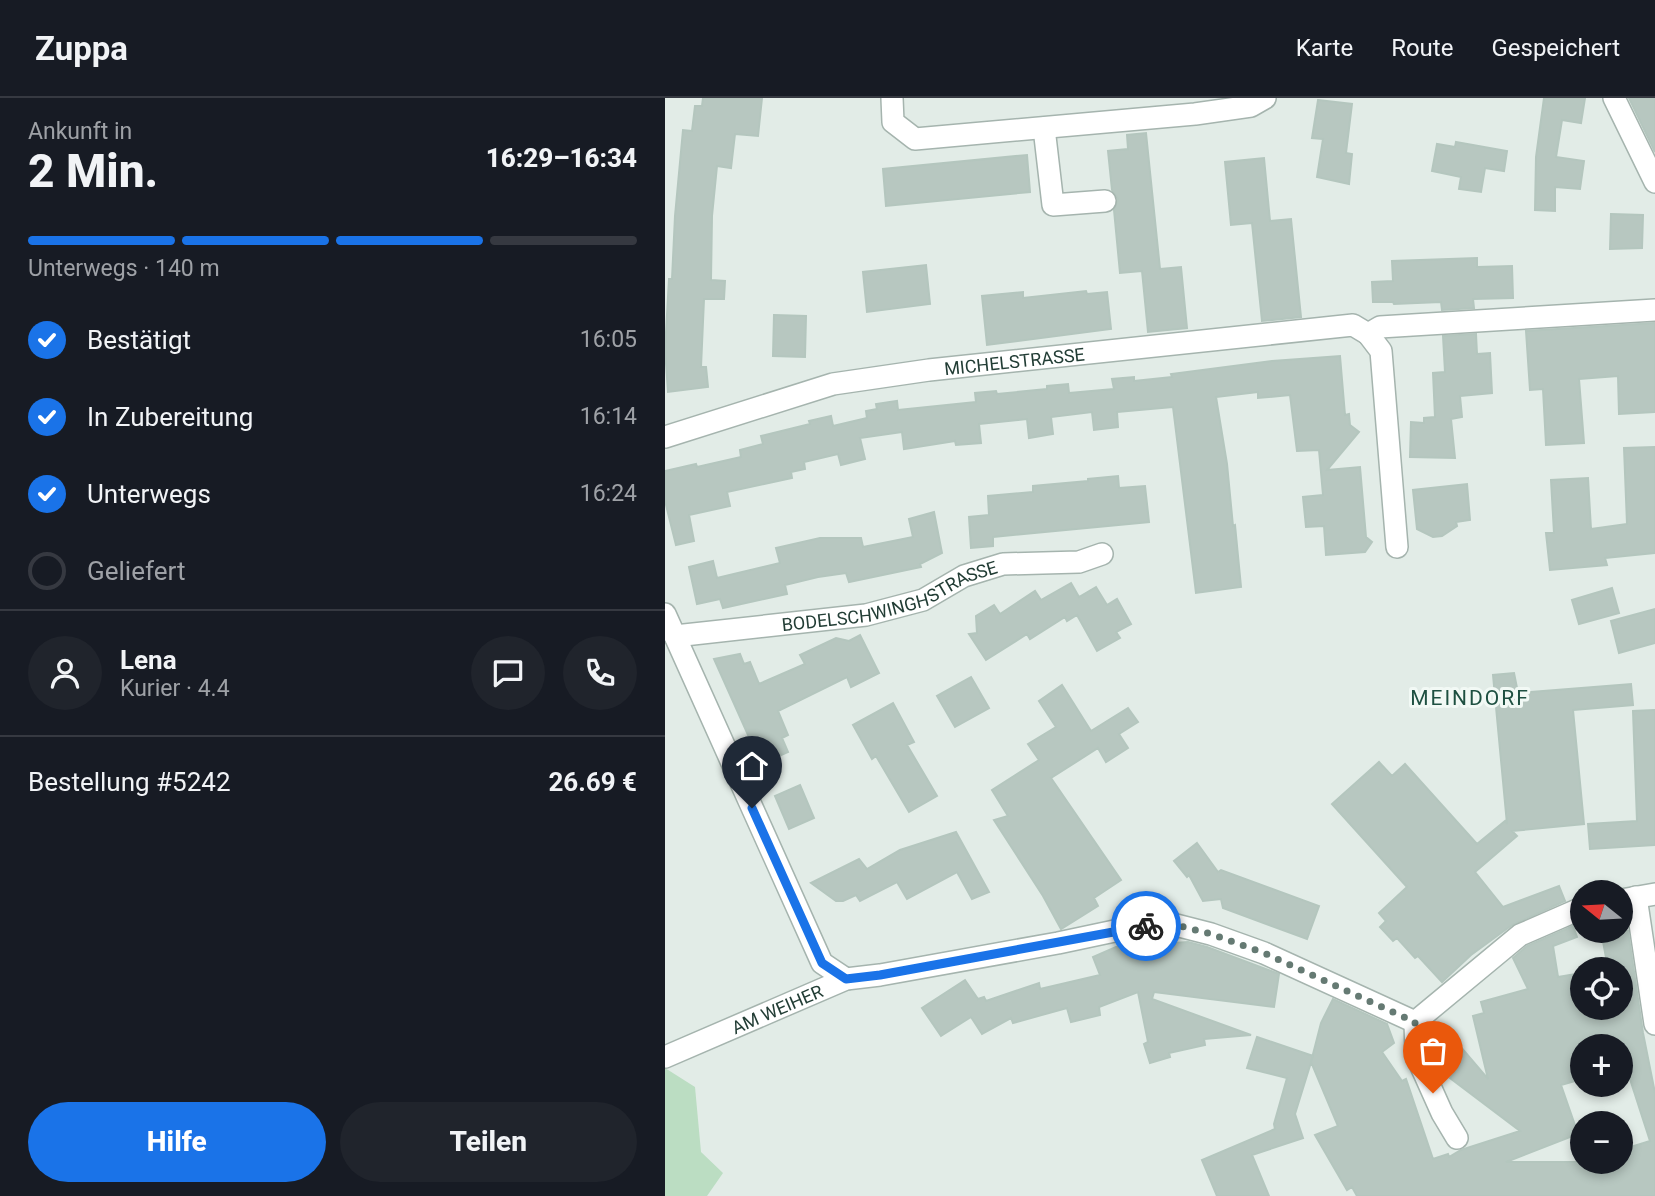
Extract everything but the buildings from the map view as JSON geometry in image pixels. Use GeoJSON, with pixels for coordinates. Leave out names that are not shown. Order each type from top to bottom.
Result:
{"type":"FeatureCollection","features":[{"type":"Feature","properties":{"kind":"street"},"geometry":{"type":"LineString","coordinates":[[892,98],[893,122],[915,139],[1195,114],[1251,106],[1265,98]]}},
{"type":"Feature","properties":{"kind":"street"},"geometry":{"type":"LineString","coordinates":[[1614,98],[1655,182]]}},
{"type":"Feature","properties":{"kind":"street"},"geometry":{"type":"LineString","coordinates":[[1044,128],[1053,205],[1105,201]]}},
{"type":"Feature","properties":{"kind":"street","name":"MICHELSTRASSE"},"geometry":{"type":"LineString","coordinates":[[665,436],[833,384],[929,370],[1353,326],[1368,334],[1380,327],[1655,310]]}},
{"type":"Feature","properties":{"kind":"street"},"geometry":{"type":"LineString","coordinates":[[1368,334],[1381,351],[1397,547]]}},
{"type":"Feature","properties":{"kind":"street","name":"BODELSCHWINGHSTRASSE"},"geometry":{"type":"LineString","coordinates":[[675,636],[866,615],[923,600],[964,576],[1003,564],[1079,562],[1102,554]]}},
{"type":"Feature","properties":{"kind":"street"},"geometry":{"type":"LineString","coordinates":[[665,614],[822,963],[846,979]]}},
{"type":"Feature","properties":{"kind":"street"},"geometry":{"type":"LineString","coordinates":[[1637,897],[1655,1024]]}},
{"type":"Feature","properties":{"kind":"street"},"geometry":{"type":"LineString","coordinates":[[1457,1138],[1442,1113],[1416,1055],[1415,1022],[1520,935],[1570,913]]}},
{"type":"Feature","properties":{"kind":"street","name":"AM WEIHER"},"geometry":{"type":"LineString","coordinates":[[665,1057],[846,979],[1168,923],[1211,934],[1264,953],[1415,1022]]}},
{"type":"Feature","properties":{"kind":"green space"},"geometry":{"type":"Polygon","coordinates":[[[665,1068],[695,1087],[701,1152],[723,1173],[707,1196],[665,1196],[665,1068]]]}},
{"type":"Feature","properties":{"kind":"way so far"},"geometry":{"type":"LineString","coordinates":[[1146,926],[1168,923],[1211,934],[1264,953],[1415,1022],[1416,1055],[1433,1093]]}},
{"type":"Feature","properties":{"kind":"district","name":"MEINDORF"},"geometry":{"type":"Point","coordinates":[1470,698]}},
{"type":"Feature","properties":{"kind":"route"},"geometry":{"type":"LineString","coordinates":[[752,808],[822,963],[846,979],[1146,926]]}}]}
